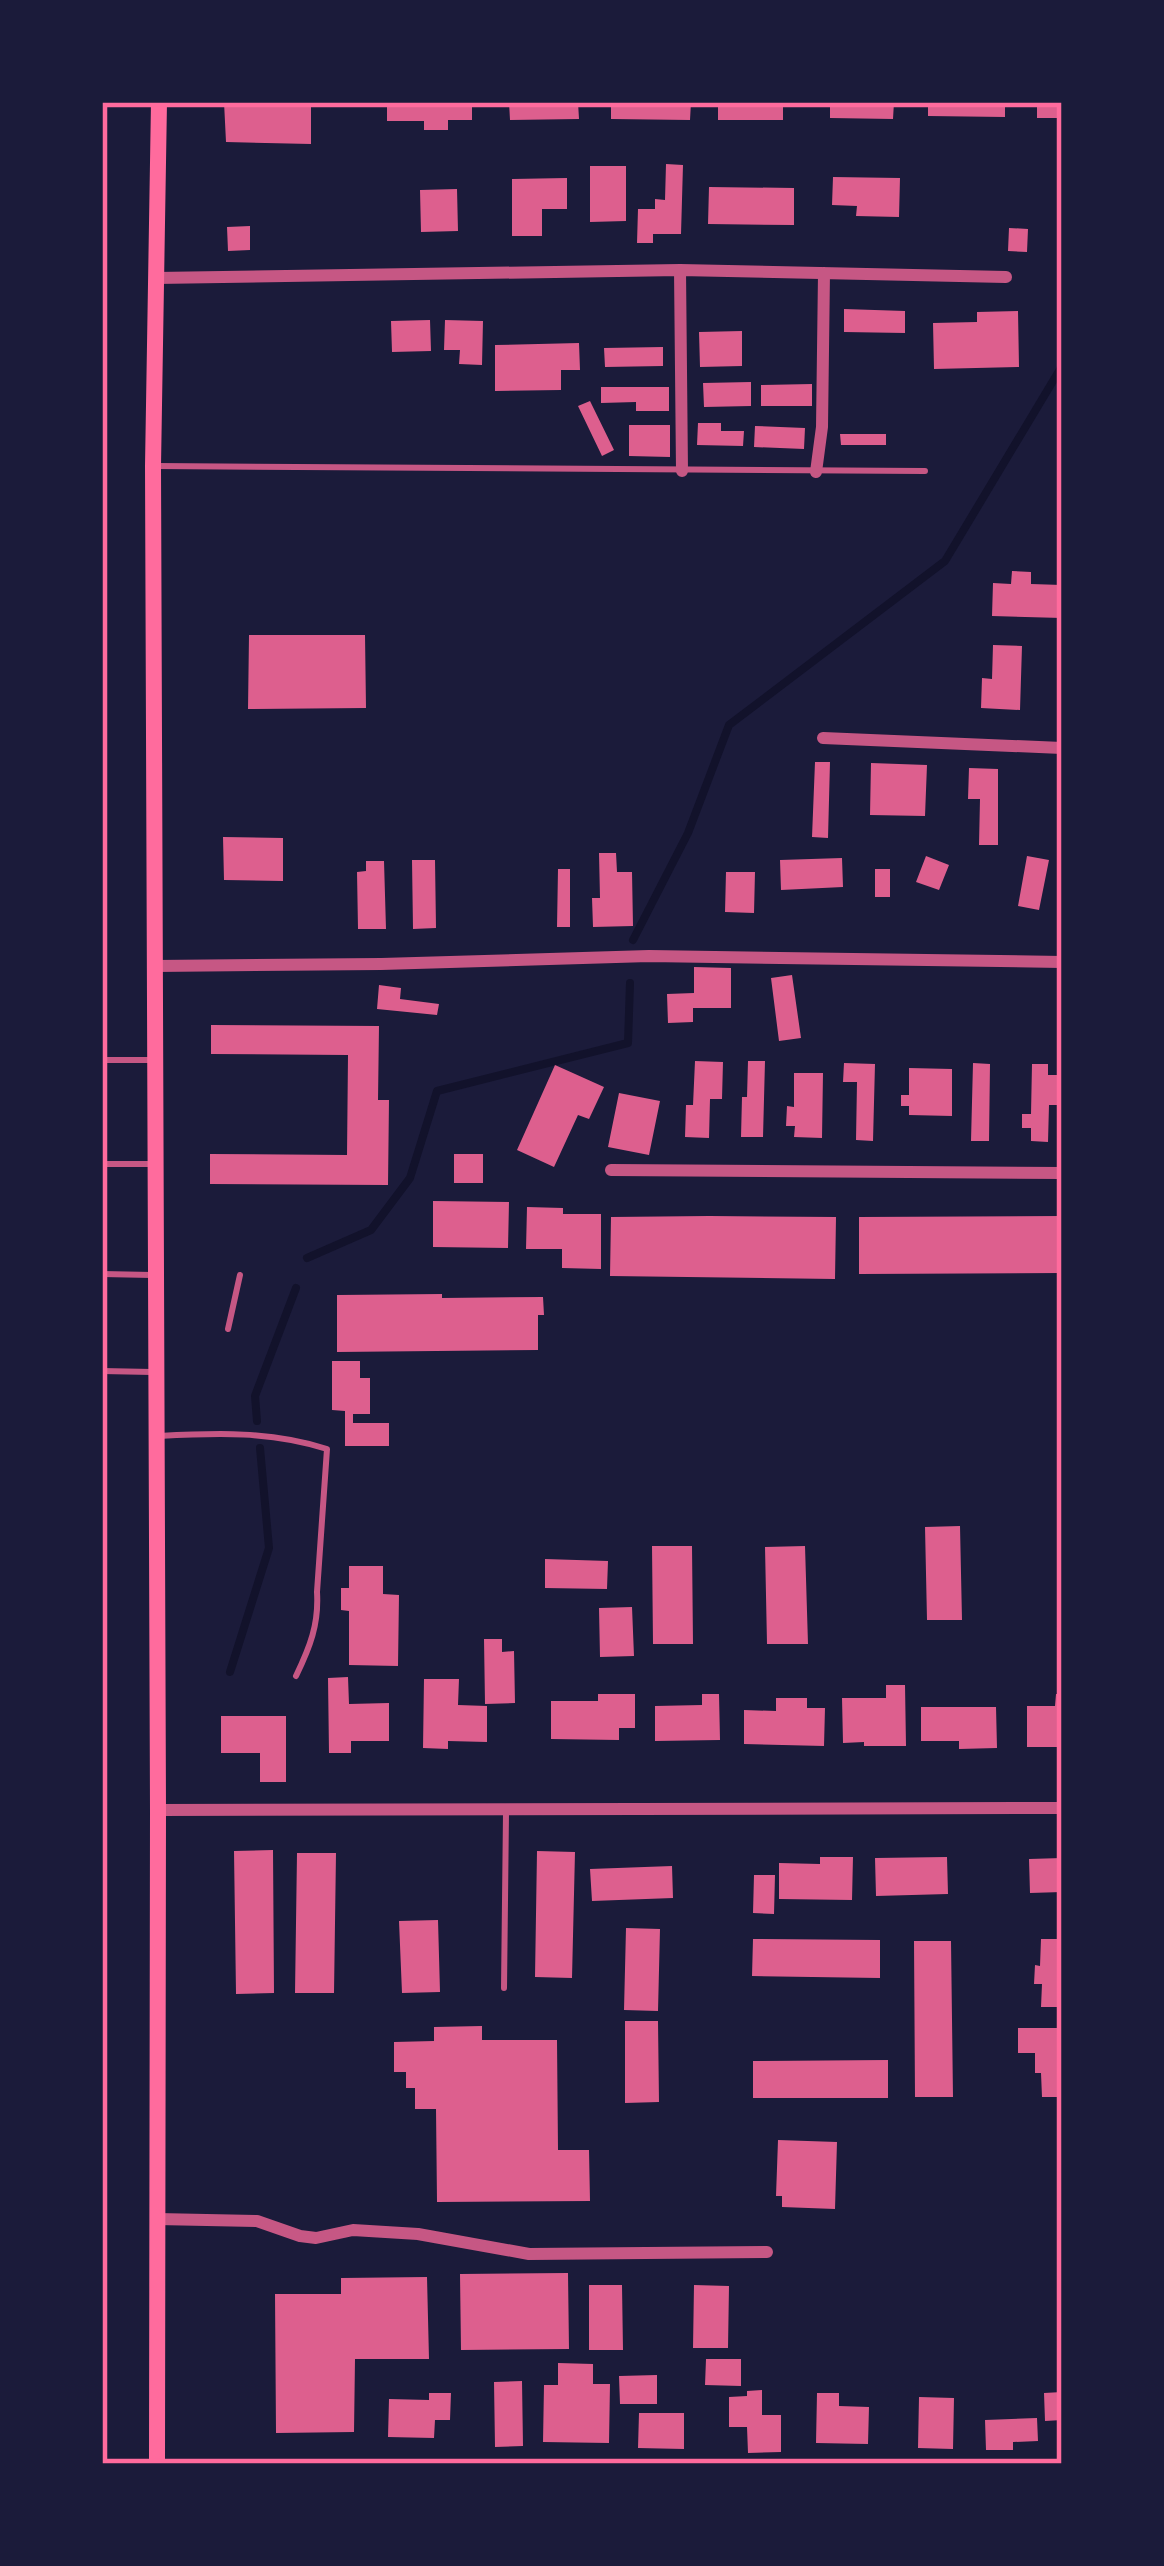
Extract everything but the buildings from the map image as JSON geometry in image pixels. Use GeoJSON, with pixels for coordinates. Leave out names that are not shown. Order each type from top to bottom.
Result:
{"type":"FeatureCollection","features":[{"type":"Feature","properties":{"kind":"main road"},"geometry":{"type":"LineString","coordinates":[[157,2464],[153,466],[160,102]]}},
{"type":"Feature","properties":{"kind":"street"},"geometry":{"type":"LineString","coordinates":[[156,278],[680,270],[1006,277]]}},
{"type":"Feature","properties":{"kind":"street"},"geometry":{"type":"LineString","coordinates":[[680,270],[682,471]]}},
{"type":"Feature","properties":{"kind":"street"},"geometry":{"type":"LineString","coordinates":[[816,472],[822,428],[824,273]]}},
{"type":"Feature","properties":{"kind":"street"},"geometry":{"type":"LineString","coordinates":[[824,738],[1062,748]]}},
{"type":"Feature","properties":{"kind":"street"},"geometry":{"type":"LineString","coordinates":[[154,966],[649,956],[1062,962]]}},
{"type":"Feature","properties":{"kind":"street"},"geometry":{"type":"LineString","coordinates":[[611,1170],[1062,1173]]}},
{"type":"Feature","properties":{"kind":"street"},"geometry":{"type":"LineString","coordinates":[[158,1810],[1062,1808]]}},
{"type":"Feature","properties":{"kind":"street"},"geometry":{"type":"LineString","coordinates":[[157,2219],[257,2221],[316,2238],[353,2230],[418,2234],[529,2254],[766,2252]]}},
{"type":"Feature","properties":{"kind":"lane"},"geometry":{"type":"LineString","coordinates":[[153,466],[925,471]]}},
{"type":"Feature","properties":{"kind":"lane"},"geometry":{"type":"LineString","coordinates":[[102,1060],[155,1060]]}},
{"type":"Feature","properties":{"kind":"lane"},"geometry":{"type":"LineString","coordinates":[[102,1165],[155,1164]]}},
{"type":"Feature","properties":{"kind":"lane"},"geometry":{"type":"LineString","coordinates":[[102,1274],[155,1275]]}},
{"type":"Feature","properties":{"kind":"lane"},"geometry":{"type":"LineString","coordinates":[[228,1329],[240,1275]]}},
{"type":"Feature","properties":{"kind":"lane"},"geometry":{"type":"LineString","coordinates":[[102,1371],[155,1372]]}},
{"type":"Feature","properties":{"kind":"lane"},"geometry":{"type":"LineString","coordinates":[[156,1437],[256,1434],[293,1438],[327,1449],[318,1613],[314,1640],[296,1676]]}},
{"type":"Feature","properties":{"kind":"lane"},"geometry":{"type":"LineString","coordinates":[[504,1988],[506,1809]]}},
{"type":"Feature","properties":{"kind":"waterway"},"geometry":{"type":"LineString","coordinates":[[633,940],[688,833],[729,725],[945,561],[1062,366]]}},
{"type":"Feature","properties":{"kind":"waterway"},"geometry":{"type":"LineString","coordinates":[[307,1258],[371,1230],[410,1178],[437,1091],[628,1043],[630,983]]}},
{"type":"Feature","properties":{"kind":"waterway"},"geometry":{"type":"LineString","coordinates":[[257,1421],[255,1396],[296,1288]]}},
{"type":"Feature","properties":{"kind":"waterway"},"geometry":{"type":"LineString","coordinates":[[230,1672],[269,1548],[260,1448]]}}]}
